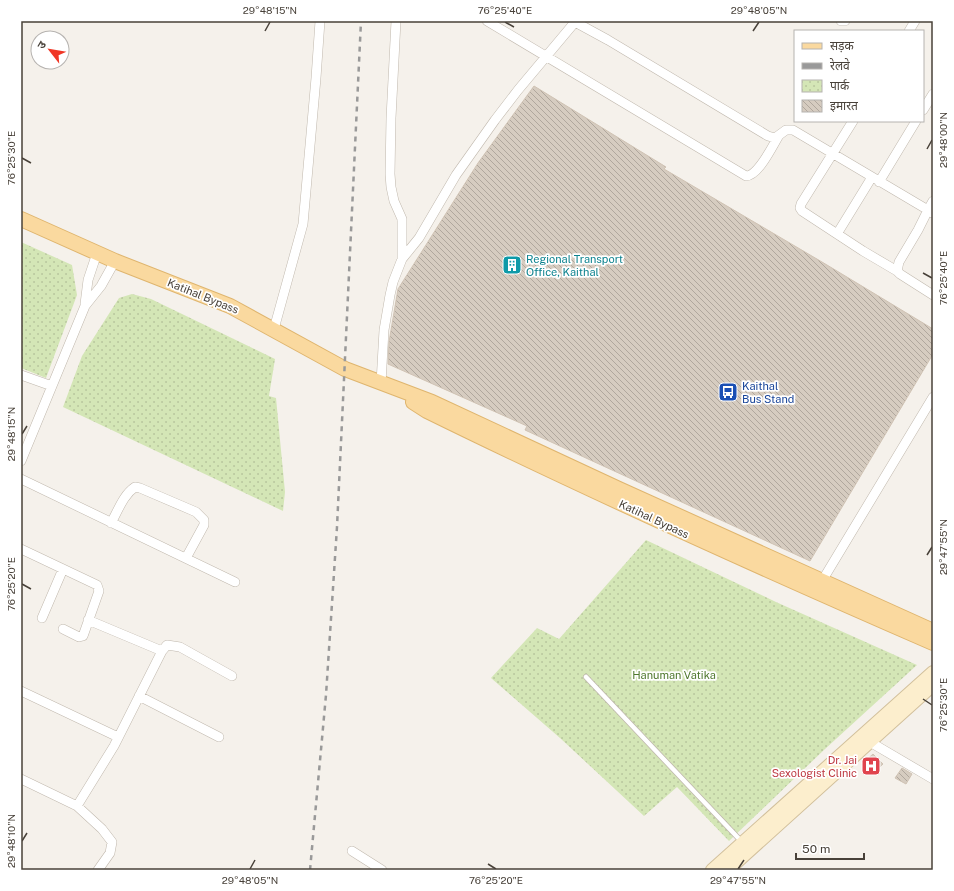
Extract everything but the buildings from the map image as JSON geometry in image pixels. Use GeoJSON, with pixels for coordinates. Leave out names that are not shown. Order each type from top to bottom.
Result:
{"type":"FeatureCollection","features":[{"type":"Feature","properties":{"kind":"main road","name":"Katihal Bypass"},"geometry":{"type":"LineString","coordinates":[[21,219],[115,262],[230,306],[345,368],[432,402],[933,631]]}},
{"type":"Feature","properties":{"kind":"main road","name":"Katihal Bypass"},"geometry":{"type":"LineString","coordinates":[[381,383],[428,411],[580,485],[743,560],[933,643]]}},
{"type":"Feature","properties":{"kind":"main road"},"geometry":{"type":"LineString","coordinates":[[712,870],[933,672]]}},
{"type":"Feature","properties":{"kind":"main road"},"geometry":{"type":"LineString","coordinates":[[728,870],[933,685]]}},
{"type":"Feature","properties":{"kind":"street"},"geometry":{"type":"LineString","coordinates":[[274,329],[303,224],[320,21]]}},
{"type":"Feature","properties":{"kind":"street"},"geometry":{"type":"LineString","coordinates":[[396,21],[390,174],[394,201],[402,219],[402,259]]}},
{"type":"Feature","properties":{"kind":"street"},"geometry":{"type":"LineString","coordinates":[[487,21],[746,176],[753,175],[758,170],[778,137],[786,130],[790,129],[930,212]]}},
{"type":"Feature","properties":{"kind":"street"},"geometry":{"type":"LineString","coordinates":[[381,383],[384,330],[393,282],[402,259],[419,238],[456,175],[491,125],[575,21],[768,136],[775,138],[778,137]]}},
{"type":"Feature","properties":{"kind":"street"},"geometry":{"type":"LineString","coordinates":[[910,30],[915,21]]}},
{"type":"Feature","properties":{"kind":"street"},"geometry":{"type":"LineString","coordinates":[[924,108],[933,94]]}},
{"type":"Feature","properties":{"kind":"street"},"geometry":{"type":"LineString","coordinates":[[852,122],[800,204],[800,208],[802,211],[837,234],[933,295]]}},
{"type":"Feature","properties":{"kind":"street"},"geometry":{"type":"LineString","coordinates":[[837,234],[915,122]]}},
{"type":"Feature","properties":{"kind":"street"},"geometry":{"type":"LineString","coordinates":[[897,271],[899,262],[930,212],[933,201]]}},
{"type":"Feature","properties":{"kind":"street"},"geometry":{"type":"LineString","coordinates":[[85,306],[88,280],[97,253]]}},
{"type":"Feature","properties":{"kind":"street"},"geometry":{"type":"LineString","coordinates":[[21,461],[85,306],[115,262]]}},
{"type":"Feature","properties":{"kind":"street"},"geometry":{"type":"LineString","coordinates":[[21,375],[52,386]]}},
{"type":"Feature","properties":{"kind":"street"},"geometry":{"type":"LineString","coordinates":[[822,581],[933,398]]}},
{"type":"Feature","properties":{"kind":"street"},"geometry":{"type":"LineString","coordinates":[[21,479],[235,582]]}},
{"type":"Feature","properties":{"kind":"street"},"geometry":{"type":"LineString","coordinates":[[111,523],[129,491],[135,488],[140,488],[196,512],[204,520],[204,525],[186,558]]}},
{"type":"Feature","properties":{"kind":"street"},"geometry":{"type":"LineString","coordinates":[[21,549],[97,585],[99,591],[81,637],[63,629]]}},
{"type":"Feature","properties":{"kind":"street"},"geometry":{"type":"LineString","coordinates":[[42,618],[63,569]]}},
{"type":"Feature","properties":{"kind":"street"},"geometry":{"type":"LineString","coordinates":[[88,620],[162,651]]}},
{"type":"Feature","properties":{"kind":"street"},"geometry":{"type":"LineString","coordinates":[[77,806],[118,737],[162,651],[167,645],[180,647],[232,676]]}},
{"type":"Feature","properties":{"kind":"street"},"geometry":{"type":"LineString","coordinates":[[21,691],[118,737]]}},
{"type":"Feature","properties":{"kind":"street"},"geometry":{"type":"LineString","coordinates":[[139,696],[219,737]]}},
{"type":"Feature","properties":{"kind":"street"},"geometry":{"type":"LineString","coordinates":[[870,742],[933,779]]}},
{"type":"Feature","properties":{"kind":"street"},"geometry":{"type":"LineString","coordinates":[[21,779],[77,806],[102,829],[112,842],[110,853],[98,870]]}},
{"type":"Feature","properties":{"kind":"street"},"geometry":{"type":"LineString","coordinates":[[352,851],[382,870]]}},
{"type":"Feature","properties":{"kind":"lane"},"geometry":{"type":"LineString","coordinates":[[586,677],[742,842]]}},
{"type":"Feature","properties":{"kind":"green space"},"geometry":{"type":"Polygon","coordinates":[[[21,242],[72,265],[77,295],[46,378],[21,368],[21,242]]]}},
{"type":"Feature","properties":{"kind":"green space"},"geometry":{"type":"Polygon","coordinates":[[[132,294],[151,299],[275,359],[269,396],[276,398],[285,492],[283,511],[63,407],[82,356],[119,298],[132,294]]]}},
{"type":"Feature","properties":{"kind":"green space","name":"Hanuman Vatika"},"geometry":{"type":"Polygon","coordinates":[[[646,540],[776,602],[917,665],[825,749],[729,841],[677,787],[644,816],[560,738],[491,678],[537,628],[559,639],[646,540]]]}},
{"type":"Feature","properties":{"kind":"railway"},"geometry":{"type":"LineString","coordinates":[[310,870],[326,695],[337,527],[361,21]]}},
{"type":"Feature","properties":{"kind":"place","name":"Regional Transport Office, Kaithal"},"geometry":{"type":"Point","coordinates":[512,265]}},
{"type":"Feature","properties":{"kind":"place","name":"Kaithal Bus Stand"},"geometry":{"type":"Point","coordinates":[728,392]}},
{"type":"Feature","properties":{"kind":"place","name":"Dr. Jai Sexologist Clinic"},"geometry":{"type":"Point","coordinates":[871,766]}}]}
